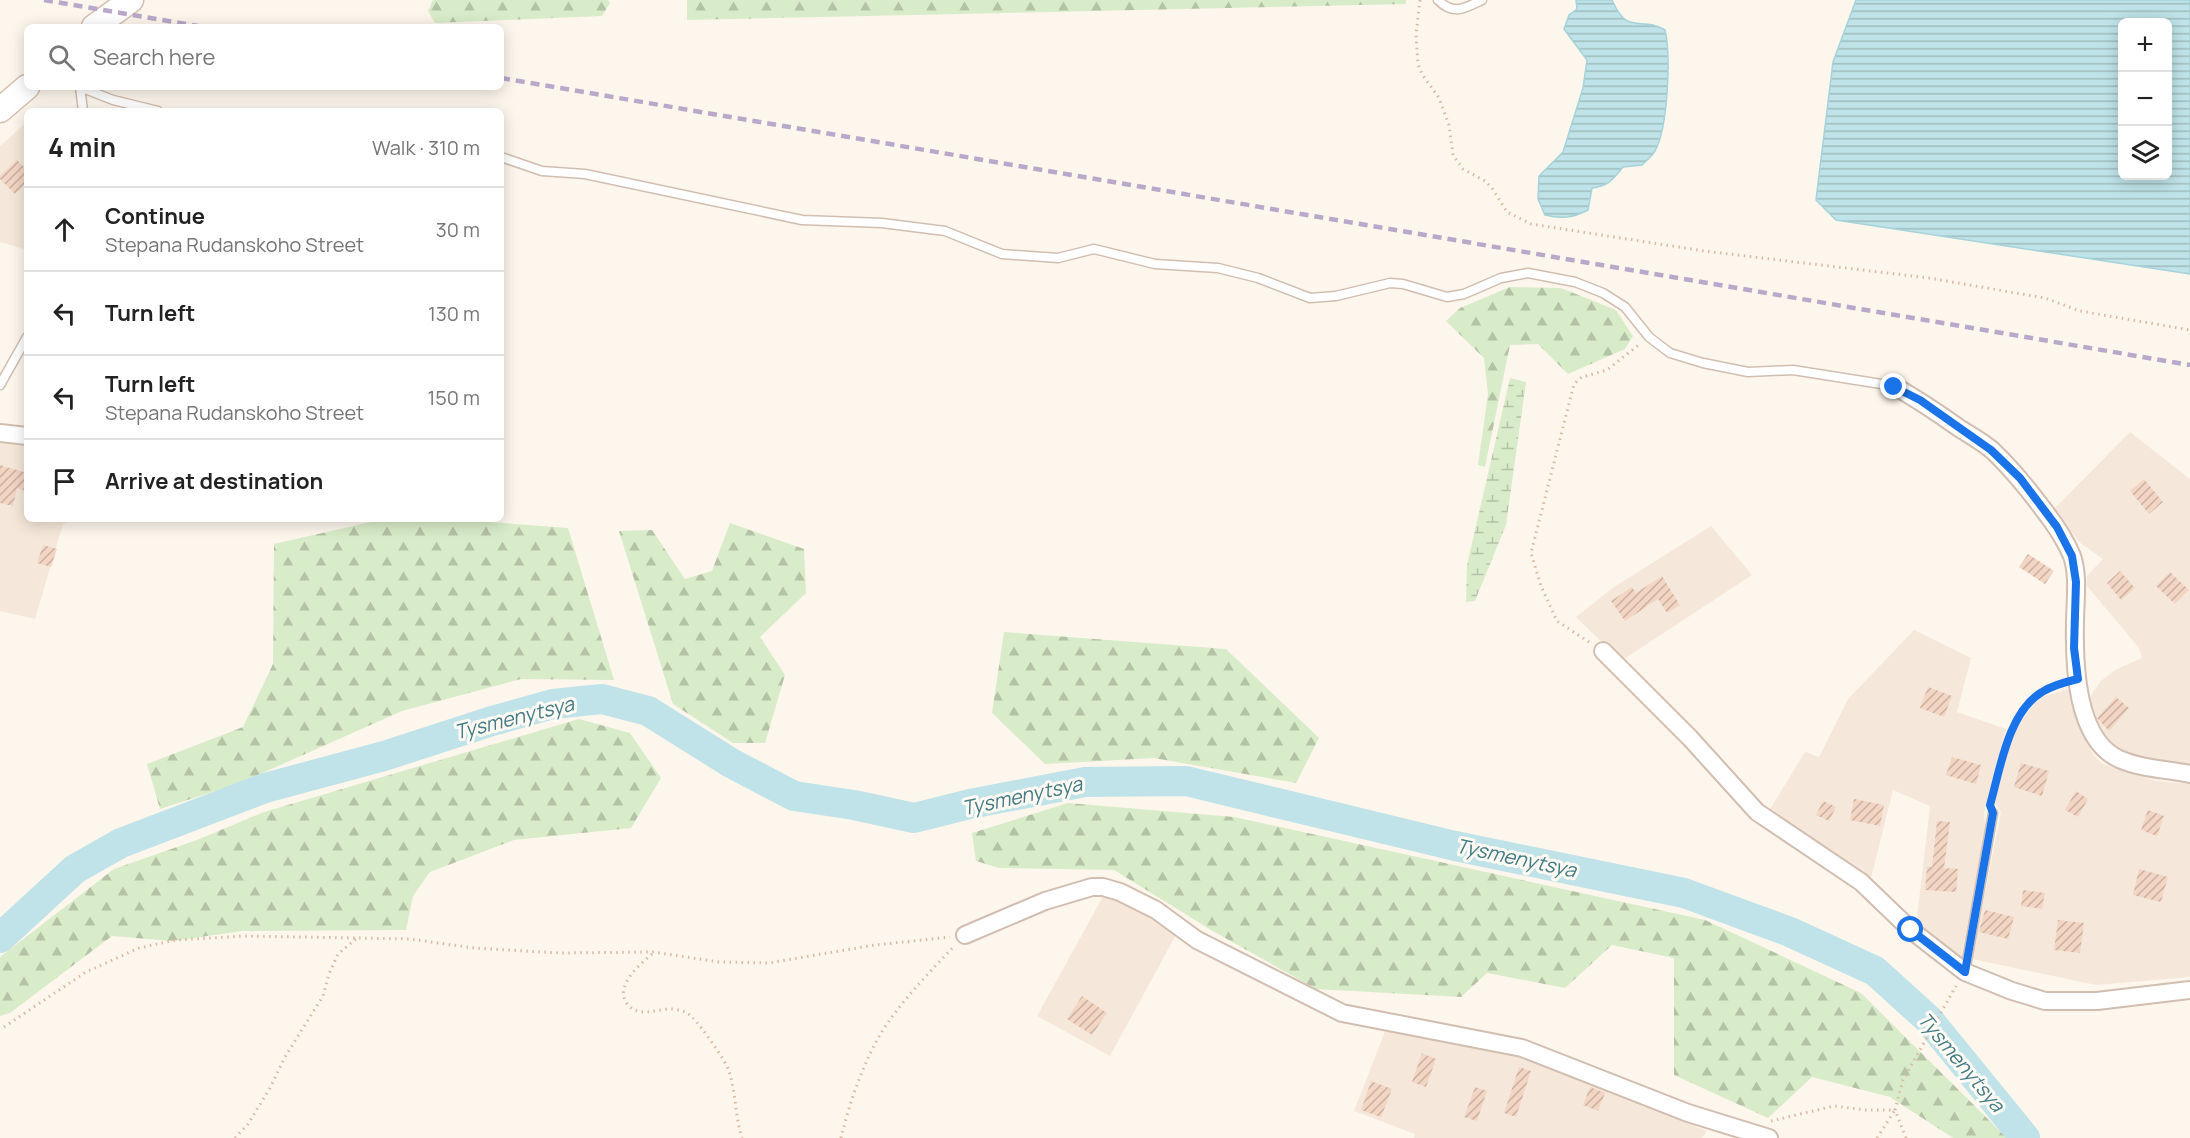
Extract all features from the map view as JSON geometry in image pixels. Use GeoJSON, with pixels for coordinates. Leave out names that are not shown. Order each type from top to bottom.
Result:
{"type":"FeatureCollection","features":[{"type":"Feature","properties":{"kind":"main road"},"geometry":{"type":"LineString","coordinates":[[98,24],[131,0]]}},
{"type":"Feature","properties":{"kind":"main road"},"geometry":{"type":"LineString","coordinates":[[0,110],[24,90]]}},
{"type":"Feature","properties":{"kind":"street"},"geometry":{"type":"LineString","coordinates":[[1894,387],[1920,400],[1991,450],[2020,478],[2057,527],[2072,556],[2076,582],[2074,648],[2078,679],[2089,727],[2105,750],[2118,758],[2144,768],[2190,774]]}},
{"type":"Feature","properties":{"kind":"street"},"geometry":{"type":"LineString","coordinates":[[0,433],[24,436]]}},
{"type":"Feature","properties":{"kind":"street"},"geometry":{"type":"LineString","coordinates":[[1603,651],[1690,738],[1757,812],[1861,882],[1911,930],[1965,972],[2012,991],[2045,1001],[2097,1001],[2190,990]]}},
{"type":"Feature","properties":{"kind":"street"},"geometry":{"type":"LineString","coordinates":[[964,935],[1045,901],[1092,886],[1103,887],[1156,910],[1197,940],[1342,1013],[1522,1047],[1688,1113],[1769,1138]]}},
{"type":"Feature","properties":{"kind":"lane"},"geometry":{"type":"LineString","coordinates":[[1438,0],[1445,7],[1459,10],[1482,0]]}},
{"type":"Feature","properties":{"kind":"lane"},"geometry":{"type":"LineString","coordinates":[[80,90],[83,108]]}},
{"type":"Feature","properties":{"kind":"lane"},"geometry":{"type":"LineString","coordinates":[[88,90],[113,100],[146,108]]}},
{"type":"Feature","properties":{"kind":"lane"},"geometry":{"type":"LineString","coordinates":[[504,158],[542,171],[585,174],[802,220],[882,223],[945,231],[1002,254],[1058,258],[1094,249],[1155,264],[1218,268],[1258,278],[1310,298],[1336,296],[1390,283],[1403,284],[1447,297],[1464,294],[1501,278],[1528,273],[1575,282],[1603,293],[1625,307],[1649,337],[1670,353],[1748,372],[1793,370],[1894,387]]}},
{"type":"Feature","properties":{"kind":"lane"},"geometry":{"type":"LineString","coordinates":[[0,385],[24,342]]}},
{"type":"Feature","properties":{"kind":"lane"},"geometry":{"type":"LineString","coordinates":[[1965,972],[1993,813]]}},
{"type":"Feature","properties":{"kind":"path"},"geometry":{"type":"LineString","coordinates":[[1420,0],[1416,34],[1418,64],[1422,74],[1440,98],[1449,125],[1453,155],[1463,169],[1485,181],[1507,212],[1520,220],[1531,224],[1704,251],[1929,278],[2045,298],[2080,311],[2190,330]]}},
{"type":"Feature","properties":{"kind":"path"},"geometry":{"type":"LineString","coordinates":[[1603,651],[1557,621],[1541,586],[1531,553],[1574,384],[1582,377],[1606,370],[1649,337]]}},
{"type":"Feature","properties":{"kind":"path"},"geometry":{"type":"LineString","coordinates":[[1993,813],[1990,805],[2011,731],[2028,703],[2055,685],[2078,679]]}},
{"type":"Feature","properties":{"kind":"path"},"geometry":{"type":"LineString","coordinates":[[4,1027],[86,972],[139,948],[176,940],[245,936],[410,939],[474,948],[560,953],[653,952],[719,962],[768,963],[875,945],[964,935]]}},
{"type":"Feature","properties":{"kind":"path"},"geometry":{"type":"LineString","coordinates":[[841,1138],[865,1065],[883,1030],[925,977],[964,935]]}},
{"type":"Feature","properties":{"kind":"path"},"geometry":{"type":"LineString","coordinates":[[235,1138],[248,1124],[270,1088],[285,1057],[323,996],[338,954],[357,938]]}},
{"type":"Feature","properties":{"kind":"path"},"geometry":{"type":"LineString","coordinates":[[653,952],[635,969],[624,987],[624,996],[629,1007],[642,1013],[665,1008],[681,1010],[693,1017],[728,1067],[736,1120],[742,1138]]}},
{"type":"Feature","properties":{"kind":"path"},"geometry":{"type":"LineString","coordinates":[[1877,1138],[1895,1110],[1904,1080],[1948,997]]}},
{"type":"Feature","properties":{"kind":"path"},"geometry":{"type":"LineString","coordinates":[[1744,1130],[1783,1117],[1834,1106],[1866,1110],[1895,1110]]}},
{"type":"Feature","properties":{"kind":"path"},"geometry":{"type":"LineString","coordinates":[[1895,1110],[1906,1138]]}},
{"type":"Feature","properties":{"kind":"shaded area"},"geometry":{"type":"Polygon","coordinates":[[[24,125],[24,249],[0,242],[0,146],[24,125]]]}},
{"type":"Feature","properties":{"kind":"shaded area"},"geometry":{"type":"Polygon","coordinates":[[[2130,432],[2190,479],[2190,768],[2148,762],[2121,751],[2107,742],[2090,713],[2089,698],[2101,681],[2115,670],[2142,658],[2139,648],[2087,586],[2087,576],[2103,559],[2079,542],[2054,509],[2130,432]]]}},
{"type":"Feature","properties":{"kind":"shaded area"},"geometry":{"type":"Polygon","coordinates":[[[0,440],[24,443],[24,522],[67,522],[63,524],[35,619],[0,611],[0,440]]]}},
{"type":"Feature","properties":{"kind":"shaded area"},"geometry":{"type":"Polygon","coordinates":[[[1711,526],[1752,575],[1621,661],[1576,617],[1614,587],[1711,526]]]}},
{"type":"Feature","properties":{"kind":"shaded area"},"geometry":{"type":"Polygon","coordinates":[[[1914,630],[1971,658],[1957,712],[2006,729],[1984,813],[1986,830],[1960,963],[1916,926],[1930,806],[1893,790],[1871,878],[1770,809],[1805,752],[1819,757],[1848,699],[1914,630]]]}},
{"type":"Feature","properties":{"kind":"shaded area"},"geometry":{"type":"Polygon","coordinates":[[[2070,689],[2082,733],[2094,756],[2103,764],[2157,781],[2190,784],[2190,977],[2096,985],[1972,959],[2001,812],[1995,803],[2008,750],[2017,727],[2036,701],[2070,689]]]}},
{"type":"Feature","properties":{"kind":"shaded area"},"geometry":{"type":"Polygon","coordinates":[[[1105,893],[1177,933],[1110,1056],[1037,1016],[1105,893]]]}},
{"type":"Feature","properties":{"kind":"shaded area"},"geometry":{"type":"Polygon","coordinates":[[[1386,1029],[1449,1044],[1512,1052],[1707,1131],[1702,1138],[1414,1138],[1415,1134],[1354,1111],[1386,1029]]]}},
{"type":"Feature","properties":{"kind":"green space"},"geometry":{"type":"Polygon","coordinates":[[[433,0],[608,0],[610,3],[602,16],[435,23],[428,11],[433,0]]]}},
{"type":"Feature","properties":{"kind":"green space"},"geometry":{"type":"Polygon","coordinates":[[[687,0],[1406,0],[1406,4],[687,20],[687,0]]]}},
{"type":"Feature","properties":{"kind":"green space"},"geometry":{"type":"Polygon","coordinates":[[[1510,287],[1561,288],[1616,310],[1633,336],[1625,349],[1568,374],[1538,344],[1510,345],[1485,467],[1478,465],[1488,394],[1484,358],[1446,321],[1460,308],[1510,287]]]}},
{"type":"Feature","properties":{"kind":"green space"},"geometry":{"type":"Polygon","coordinates":[[[1510,378],[1526,382],[1506,525],[1475,601],[1466,602],[1467,565],[1510,378]]]}},
{"type":"Feature","properties":{"kind":"green space"},"geometry":{"type":"Polygon","coordinates":[[[371,522],[489,522],[568,528],[614,680],[521,679],[402,711],[240,783],[160,809],[147,764],[243,727],[273,664],[274,544],[371,522]]]}},
{"type":"Feature","properties":{"kind":"green space"},"geometry":{"type":"Polygon","coordinates":[[[730,523],[804,549],[806,593],[760,637],[785,675],[765,743],[733,743],[673,704],[619,531],[652,530],[685,579],[712,571],[730,523]]]}},
{"type":"Feature","properties":{"kind":"green space"},"geometry":{"type":"Polygon","coordinates":[[[1004,632],[1226,649],[1319,738],[1296,783],[1154,758],[1045,764],[992,713],[1004,632]]]}},
{"type":"Feature","properties":{"kind":"green space"},"geometry":{"type":"Polygon","coordinates":[[[579,719],[630,733],[661,778],[631,828],[514,840],[430,872],[413,896],[406,930],[243,931],[172,941],[112,936],[10,1013],[0,1016],[0,957],[114,869],[197,840],[264,812],[579,719]]]}},
{"type":"Feature","properties":{"kind":"green space"},"geometry":{"type":"Polygon","coordinates":[[[1068,803],[1234,817],[1705,920],[1861,993],[2007,1138],[1953,1138],[1890,1097],[1812,1077],[1768,1118],[1674,1075],[1674,958],[1612,945],[1565,988],[1487,973],[1461,997],[1316,989],[1211,930],[1114,870],[999,868],[976,861],[972,833],[1068,803]]]}},
{"type":"Feature","properties":{"kind":"water"},"geometry":{"type":"Polygon","coordinates":[[[1576,0],[1612,0],[1618,11],[1629,22],[1648,24],[1665,30],[1668,56],[1667,91],[1663,126],[1652,155],[1642,165],[1623,167],[1607,184],[1592,188],[1588,210],[1577,215],[1556,217],[1545,215],[1538,199],[1539,176],[1563,152],[1583,88],[1587,60],[1564,29],[1569,15],[1577,9],[1576,0]]]}},
{"type":"Feature","properties":{"kind":"water"},"geometry":{"type":"Polygon","coordinates":[[[1856,0],[2190,0],[2190,274],[1836,220],[1816,200],[1833,62],[1856,0]]]}},
{"type":"Feature","properties":{"kind":"building"},"geometry":{"type":"Polygon","coordinates":[[[17,160],[24,167],[24,185],[15,194],[0,179],[0,176],[17,160]]]}},
{"type":"Feature","properties":{"kind":"building"},"geometry":{"type":"Polygon","coordinates":[[[0,465],[24,472],[24,490],[17,488],[13,506],[0,503],[0,465]]]}},
{"type":"Feature","properties":{"kind":"building"},"geometry":{"type":"Polygon","coordinates":[[[2144,479],[2163,502],[2149,514],[2130,491],[2144,479]]]}},
{"type":"Feature","properties":{"kind":"building"},"geometry":{"type":"Polygon","coordinates":[[[43,545],[57,549],[51,567],[37,563],[43,545]]]}},
{"type":"Feature","properties":{"kind":"building"},"geometry":{"type":"Polygon","coordinates":[[[2028,554],[2054,571],[2045,584],[2019,567],[2028,554]]]}},
{"type":"Feature","properties":{"kind":"building"},"geometry":{"type":"Polygon","coordinates":[[[2120,571],[2135,588],[2121,600],[2107,583],[2120,571]]]}},
{"type":"Feature","properties":{"kind":"building"},"geometry":{"type":"Polygon","coordinates":[[[2170,572],[2189,590],[2175,604],[2156,586],[2170,572]]]}},
{"type":"Feature","properties":{"kind":"building"},"geometry":{"type":"Polygon","coordinates":[[[1662,576],[1680,605],[1667,613],[1658,599],[1625,621],[1611,601],[1632,587],[1636,593],[1662,576]]]}},
{"type":"Feature","properties":{"kind":"building"},"geometry":{"type":"Polygon","coordinates":[[[1928,687],[1952,696],[1944,717],[1920,708],[1928,687]]]}},
{"type":"Feature","properties":{"kind":"building"},"geometry":{"type":"Polygon","coordinates":[[[2116,697],[2129,708],[2109,731],[2097,718],[2116,697]]]}},
{"type":"Feature","properties":{"kind":"building"},"geometry":{"type":"Polygon","coordinates":[[[1952,757],[1981,765],[1976,784],[1946,775],[1952,757]]]}},
{"type":"Feature","properties":{"kind":"building"},"geometry":{"type":"Polygon","coordinates":[[[2021,763],[2049,771],[2042,796],[2014,787],[2021,763]]]}},
{"type":"Feature","properties":{"kind":"building"},"geometry":{"type":"Polygon","coordinates":[[[2076,791],[2088,799],[2078,817],[2065,810],[2076,791]]]}},
{"type":"Feature","properties":{"kind":"building"},"geometry":{"type":"Polygon","coordinates":[[[1854,799],[1884,805],[1880,826],[1850,820],[1854,799]]]}},
{"type":"Feature","properties":{"kind":"building"},"geometry":{"type":"Polygon","coordinates":[[[1823,801],[1836,807],[1829,821],[1816,815],[1823,801]]]}},
{"type":"Feature","properties":{"kind":"building"},"geometry":{"type":"Polygon","coordinates":[[[2148,810],[2164,816],[2157,836],[2141,830],[2148,810]]]}},
{"type":"Feature","properties":{"kind":"building"},"geometry":{"type":"Polygon","coordinates":[[[1937,821],[1950,822],[1944,868],[1958,869],[1956,892],[1925,890],[1927,867],[1932,867],[1937,821]]]}},
{"type":"Feature","properties":{"kind":"building"},"geometry":{"type":"Polygon","coordinates":[[[2139,869],[2168,877],[2161,902],[2133,895],[2139,869]]]}},
{"type":"Feature","properties":{"kind":"building"},"geometry":{"type":"Polygon","coordinates":[[[2023,890],[2045,893],[2042,909],[2021,906],[2023,890]]]}},
{"type":"Feature","properties":{"kind":"building"},"geometry":{"type":"Polygon","coordinates":[[[1985,910],[2014,917],[2008,939],[1979,932],[1985,910]]]}},
{"type":"Feature","properties":{"kind":"building"},"geometry":{"type":"Polygon","coordinates":[[[2058,920],[2084,923],[2080,953],[2054,950],[2058,920]]]}},
{"type":"Feature","properties":{"kind":"building"},"geometry":{"type":"Polygon","coordinates":[[[1082,996],[1107,1013],[1092,1035],[1067,1019],[1082,996]]]}},
{"type":"Feature","properties":{"kind":"building"},"geometry":{"type":"Polygon","coordinates":[[[1422,1053],[1436,1059],[1426,1087],[1412,1082],[1422,1053]]]}},
{"type":"Feature","properties":{"kind":"building"},"geometry":{"type":"Polygon","coordinates":[[[1519,1067],[1531,1071],[1516,1117],[1504,1113],[1519,1067]]]}},
{"type":"Feature","properties":{"kind":"building"},"geometry":{"type":"Polygon","coordinates":[[[1371,1081],[1392,1089],[1381,1117],[1361,1110],[1371,1081]]]}},
{"type":"Feature","properties":{"kind":"building"},"geometry":{"type":"Polygon","coordinates":[[[1475,1087],[1487,1091],[1477,1121],[1464,1117],[1475,1087]]]}},
{"type":"Feature","properties":{"kind":"building"},"geometry":{"type":"Polygon","coordinates":[[[1590,1087],[1605,1093],[1598,1111],[1583,1105],[1590,1087]]]}},
{"type":"Feature","properties":{"kind":"waterway","name":"Tysmenytsya"},"geometry":{"type":"LineString","coordinates":[[0,938],[75,869],[121,843],[265,788],[384,756],[553,704],[602,699],[648,711],[731,763],[794,796],[854,805],[914,818],[970,804],[1085,782],[1186,781],[1455,846],[1684,893],[1790,932],[1875,971],[1928,1019],[2025,1138]]}},
{"type":"Feature","properties":{"kind":"railway"},"geometry":{"type":"LineString","coordinates":[[44,0],[186,24]]}},
{"type":"Feature","properties":{"kind":"railway"},"geometry":{"type":"LineString","coordinates":[[504,79],[2190,365]]}},
{"type":"Feature","properties":{"kind":"route"},"geometry":{"type":"LineString","coordinates":[[1894,387],[1920,400],[1991,450],[2020,478],[2057,527],[2072,556],[2076,582],[2074,648],[2078,679],[2055,685],[2040,693],[2028,703],[2011,731],[1990,805],[1993,813],[1965,972],[1911,930]]}}]}
